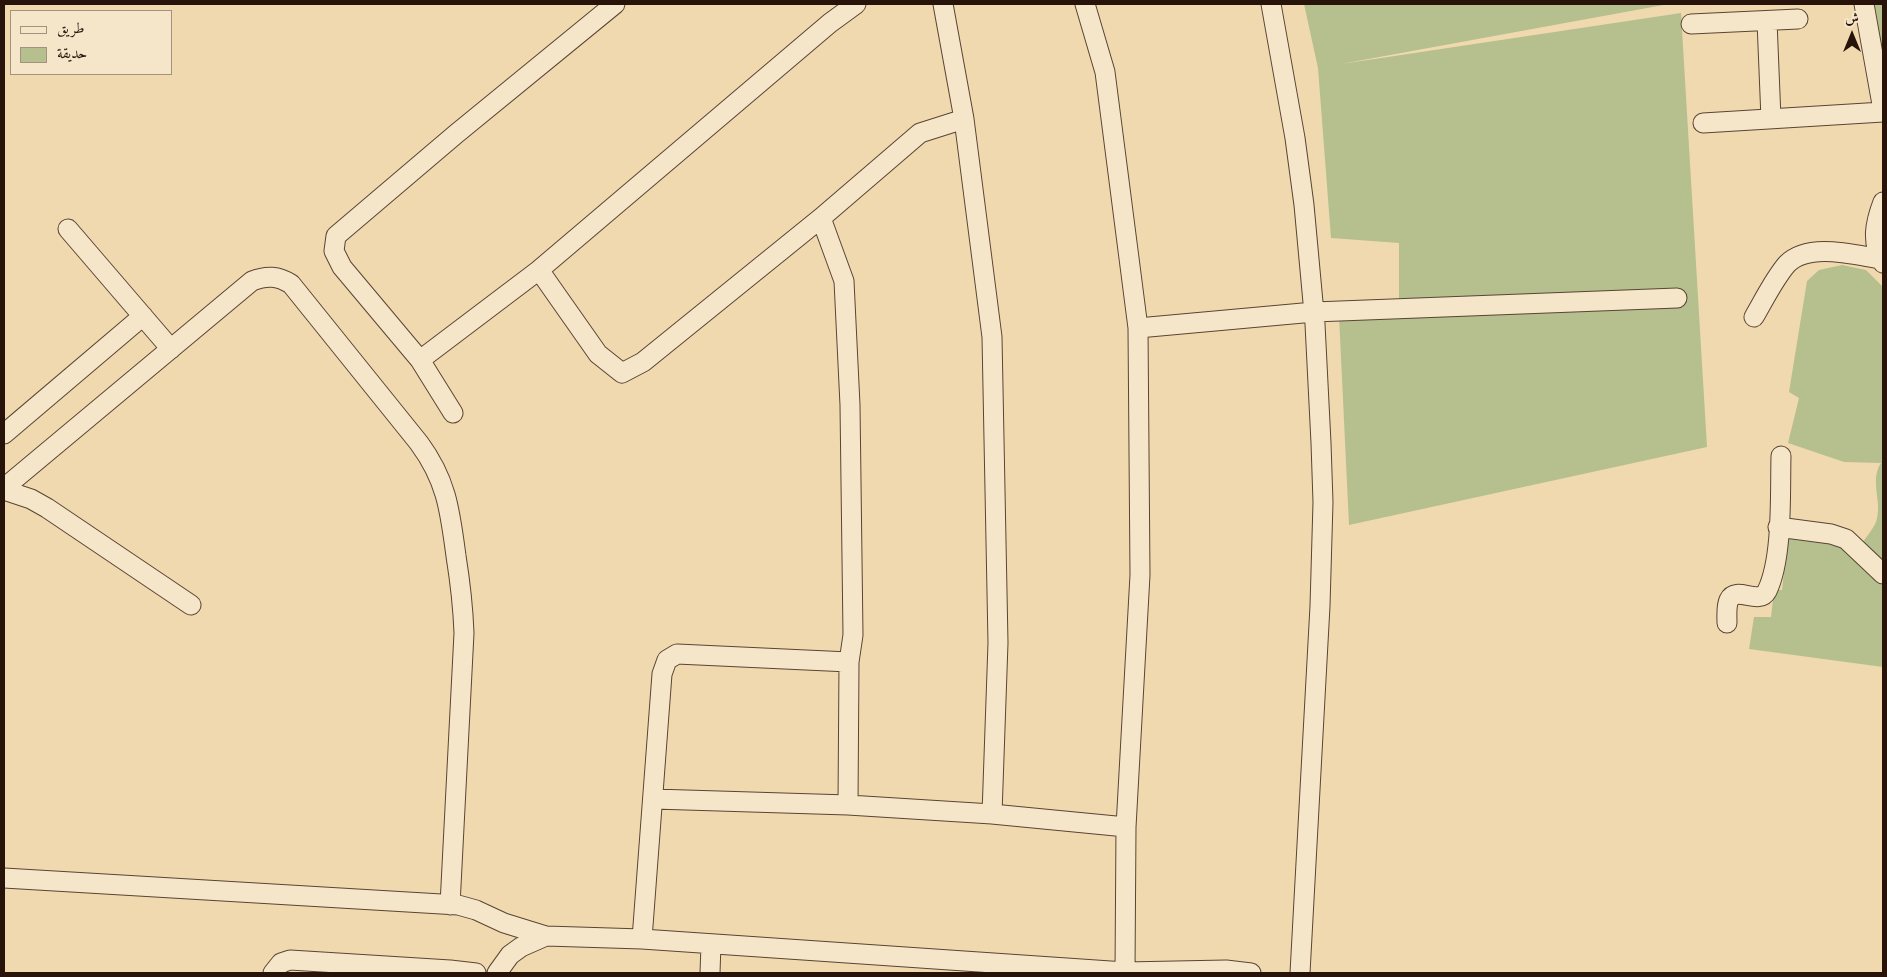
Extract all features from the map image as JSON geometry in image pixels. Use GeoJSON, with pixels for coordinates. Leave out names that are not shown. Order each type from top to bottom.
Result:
{"type":"FeatureCollection","features":[{"type":"Feature","properties":{"kind":"street"},"geometry":{"type":"LineString","coordinates":[[453,413],[420,360],[342,267],[334,251],[336,236],[456,134],[615,4]]}},
{"type":"Feature","properties":{"kind":"street"},"geometry":{"type":"LineString","coordinates":[[420,360],[538,270],[856,4]]}},
{"type":"Feature","properties":{"kind":"street"},"geometry":{"type":"LineString","coordinates":[[943,4],[964,119],[992,337],[998,643],[992,814]]}},
{"type":"Feature","properties":{"kind":"street"},"geometry":{"type":"LineString","coordinates":[[1085,4],[1105,72],[1138,328],[1140,575],[1126,827],[1125,972]]}},
{"type":"Feature","properties":{"kind":"street"},"geometry":{"type":"LineString","coordinates":[[1271,4],[1295,138],[1304,205],[1314,312],[1322,453],[1322,546],[1300,973]]}},
{"type":"Feature","properties":{"kind":"street"},"geometry":{"type":"LineString","coordinates":[[1703,123],[1883,111],[1864,4]]}},
{"type":"Feature","properties":{"kind":"street"},"geometry":{"type":"LineString","coordinates":[[1692,24],[1798,19]]}},
{"type":"Feature","properties":{"kind":"street"},"geometry":{"type":"LineString","coordinates":[[1768,20],[1771,119]]}},
{"type":"Feature","properties":{"kind":"street"},"geometry":{"type":"LineString","coordinates":[[538,270],[598,354],[622,373],[643,362],[821,218],[920,133],[964,119]]}},
{"type":"Feature","properties":{"kind":"street"},"geometry":{"type":"LineString","coordinates":[[1754,317],[1781,272],[1788,263],[1799,256],[1823,251],[1882,261],[1876,244],[1875,229],[1883,202]]}},
{"type":"Feature","properties":{"kind":"street"},"geometry":{"type":"LineString","coordinates":[[821,218],[844,281],[850,405],[853,635],[849,662],[848,805]]}},
{"type":"Feature","properties":{"kind":"street"},"geometry":{"type":"LineString","coordinates":[[68,229],[171,348]]}},
{"type":"Feature","properties":{"kind":"street"},"geometry":{"type":"LineString","coordinates":[[191,605],[47,508],[4,486],[252,281],[268,277],[284,280],[296,290],[420,443],[435,467],[444,487],[449,507],[462,596],[464,632],[450,905]]}},
{"type":"Feature","properties":{"kind":"street"},"geometry":{"type":"LineString","coordinates":[[1138,328],[1314,312],[1677,298]]}},
{"type":"Feature","properties":{"kind":"street"},"geometry":{"type":"LineString","coordinates":[[4,434],[143,316]]}},
{"type":"Feature","properties":{"kind":"street"},"geometry":{"type":"LineString","coordinates":[[1727,623],[1728,602],[1732,597],[1738,594],[1759,597],[1766,593],[1776,560],[1781,456]]}},
{"type":"Feature","properties":{"kind":"street"},"geometry":{"type":"LineString","coordinates":[[1778,527],[1831,534],[1846,539],[1854,544],[1883,574]]}},
{"type":"Feature","properties":{"kind":"street"},"geometry":{"type":"LineString","coordinates":[[642,940],[662,674],[667,660],[677,654],[849,662]]}},
{"type":"Feature","properties":{"kind":"street"},"geometry":{"type":"LineString","coordinates":[[654,800],[848,805],[992,814],[1126,827]]}},
{"type":"Feature","properties":{"kind":"street"},"geometry":{"type":"LineString","coordinates":[[4,878],[450,905],[476,910],[504,923],[546,936],[712,944],[1125,972],[1226,970],[1251,973]]}},
{"type":"Feature","properties":{"kind":"street"},"geometry":{"type":"LineString","coordinates":[[497,973],[510,955],[521,947],[546,936]]}},
{"type":"Feature","properties":{"kind":"street"},"geometry":{"type":"LineString","coordinates":[[710,973],[712,944]]}},
{"type":"Feature","properties":{"kind":"street"},"geometry":{"type":"LineString","coordinates":[[273,973],[277,966],[290,960],[476,973]]}},
{"type":"Feature","properties":{"kind":"green space"},"geometry":{"type":"Polygon","coordinates":[[[1304,4],[1669,4],[1341,64],[1681,13],[1707,447],[1349,525],[1339,316],[1399,306],[1399,243],[1331,238],[1318,68],[1304,4]]]}},
{"type":"Feature","properties":{"kind":"green space"},"geometry":{"type":"Polygon","coordinates":[[[1872,4],[1883,4],[1883,70],[1872,4]]]}},
{"type":"Feature","properties":{"kind":"green space"},"geometry":{"type":"Polygon","coordinates":[[[1842,265],[1866,270],[1883,287],[1883,570],[1863,542],[1875,525],[1878,515],[1876,477],[1881,463],[1844,462],[1788,443],[1799,398],[1789,392],[1807,281],[1819,270],[1842,265]]]}},
{"type":"Feature","properties":{"kind":"green space"},"geometry":{"type":"Polygon","coordinates":[[[1788,536],[1855,544],[1868,561],[1868,575],[1883,579],[1883,667],[1749,649],[1754,617],[1771,617],[1774,590],[1782,590],[1788,536]]]}}]}
